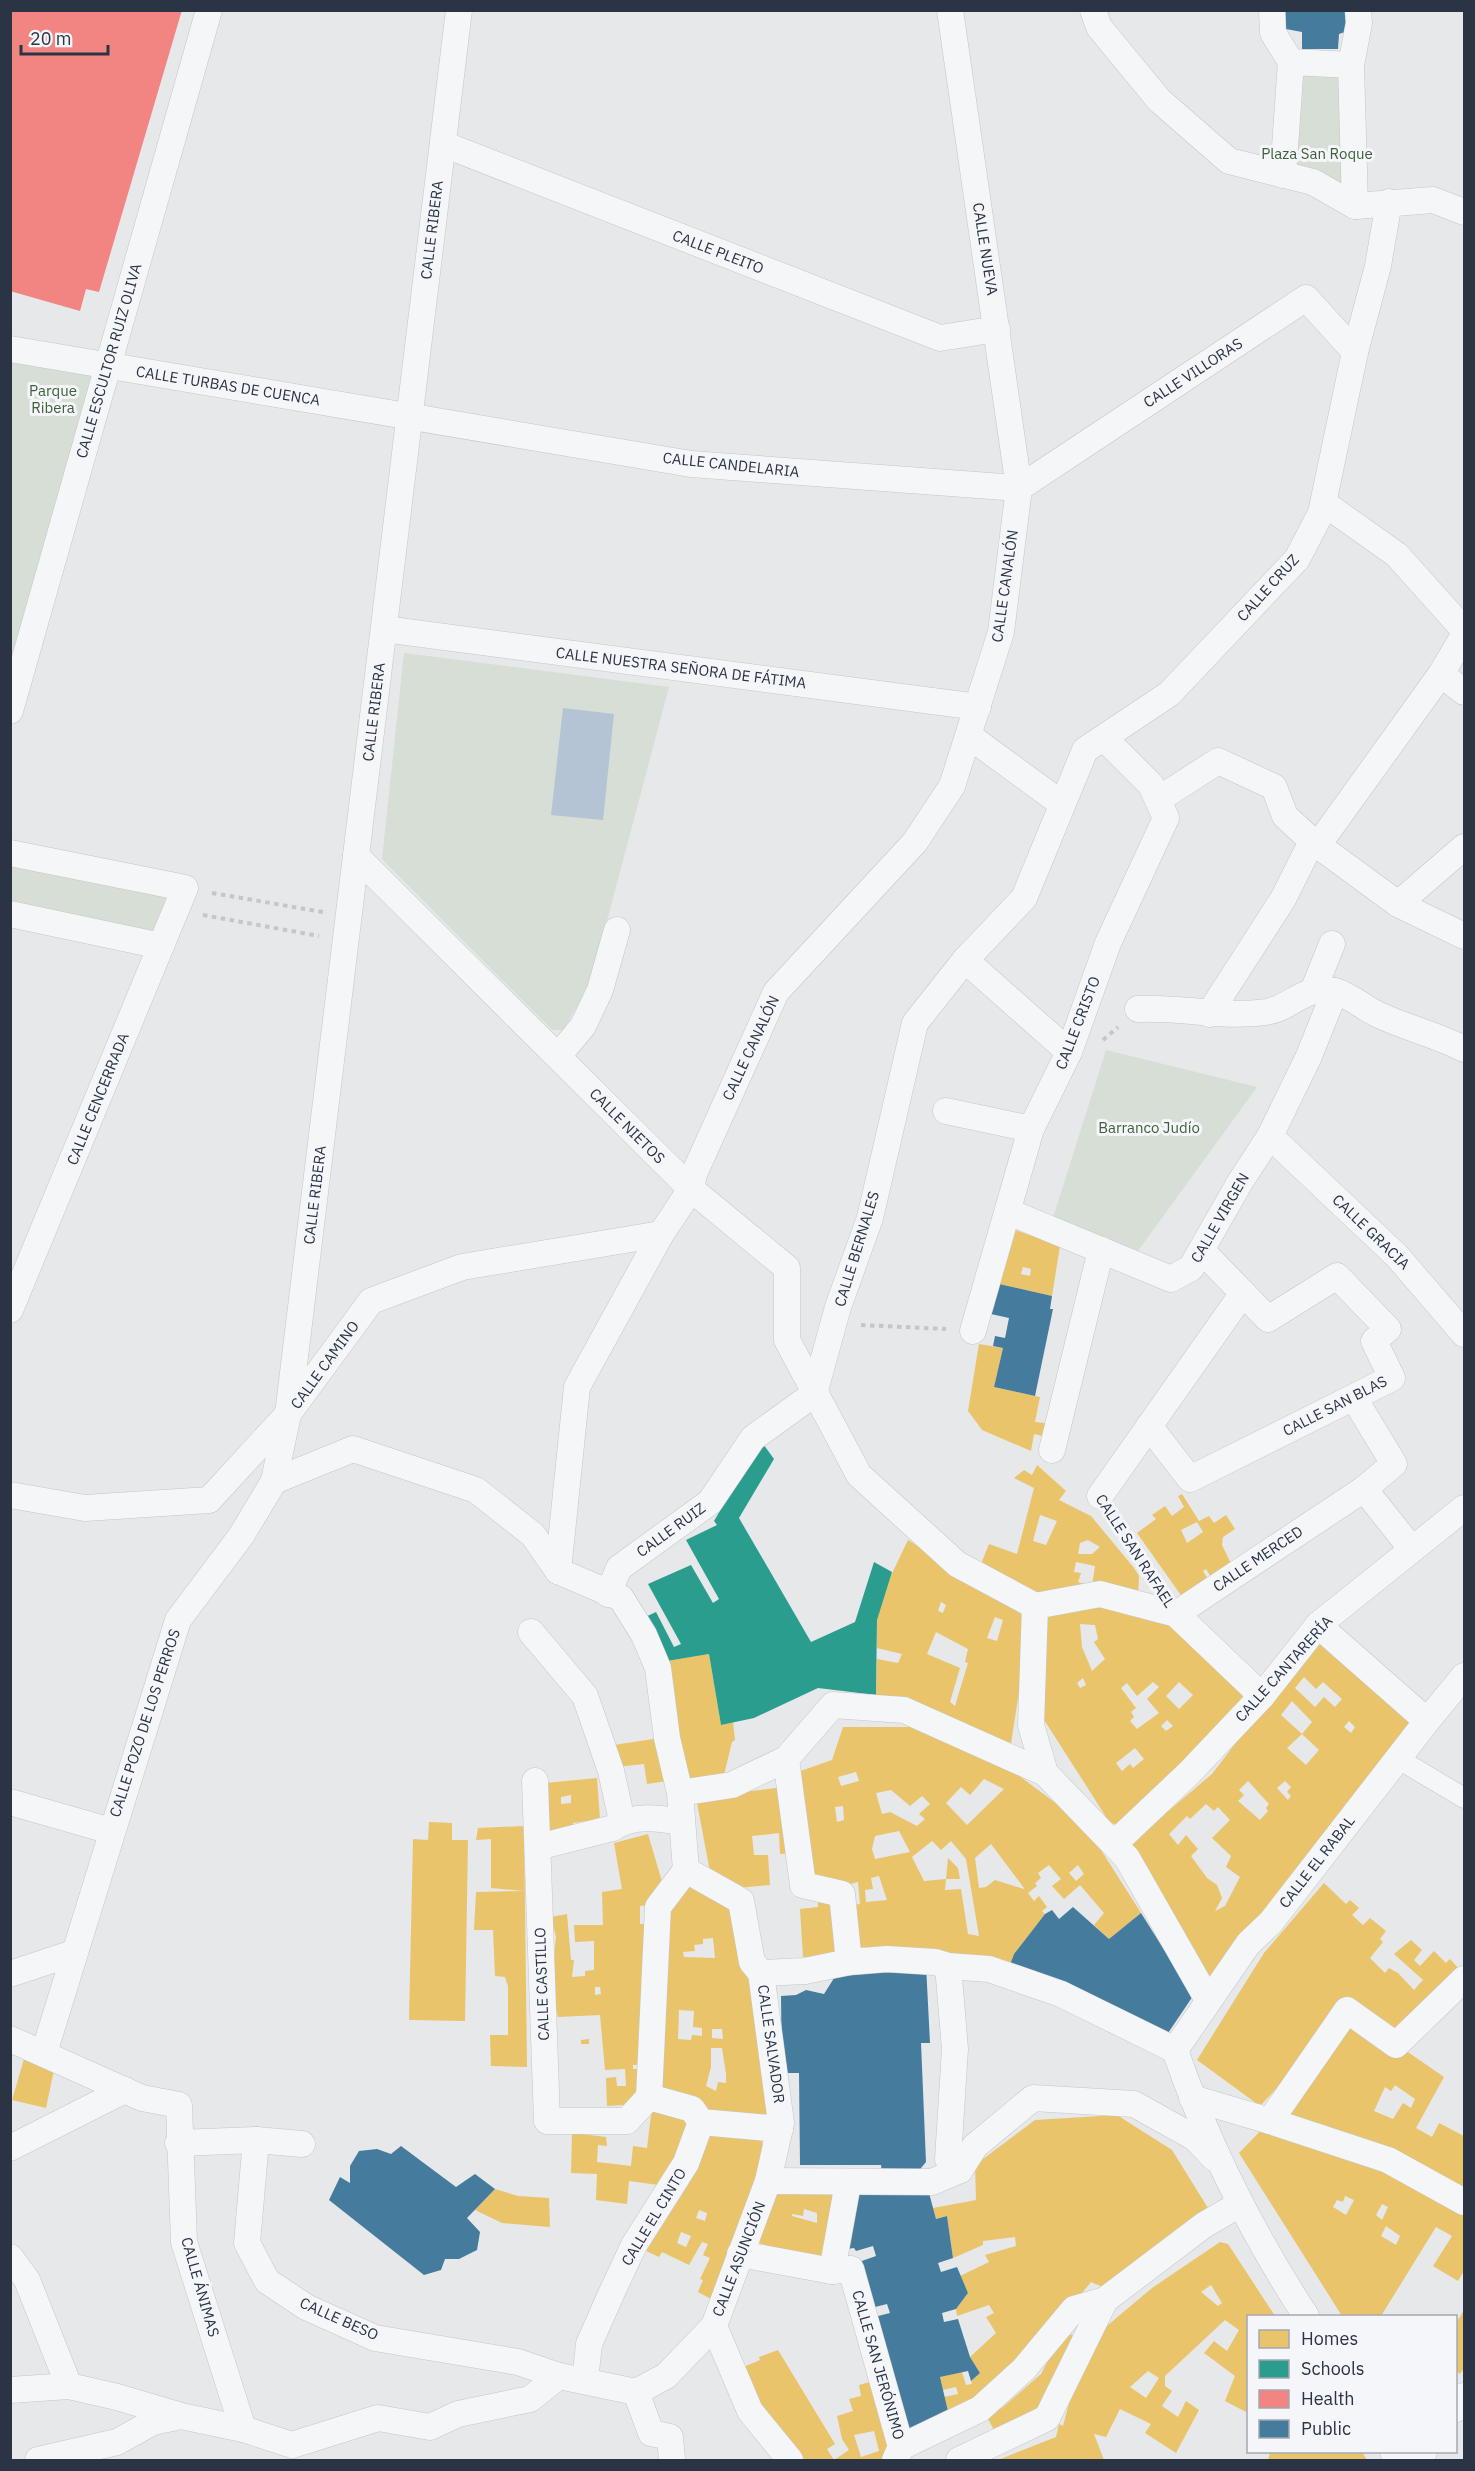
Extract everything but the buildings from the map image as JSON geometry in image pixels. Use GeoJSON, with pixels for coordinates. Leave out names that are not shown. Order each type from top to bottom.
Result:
{"type":"FeatureCollection","features":[{"type":"Feature","properties":{"kind":"street","name":"CALLE ESCULTOR RUIZ OLIVA"},"geometry":{"type":"LineString","coordinates":[[10,711],[106,366],[209,10]]}},
{"type":"Feature","properties":{"kind":"street","name":"CALLE RIBERA"},"geometry":{"type":"LineString","coordinates":[[288,1414],[459,10]]}},
{"type":"Feature","properties":{"kind":"street","name":"CALLE NUEVA"},"geometry":{"type":"LineString","coordinates":[[950,10],[998,329],[1019,488]]}},
{"type":"Feature","properties":{"kind":"street"},"geometry":{"type":"LineString","coordinates":[[1093,10],[1099,27],[1159,100],[1229,160],[1313,182],[1355,206],[1433,200],[1464,212]]}},
{"type":"Feature","properties":{"kind":"street"},"geometry":{"type":"LineString","coordinates":[[1272,10],[1273,33],[1292,62],[1283,175]]}},
{"type":"Feature","properties":{"kind":"street"},"geometry":{"type":"LineString","coordinates":[[1355,206],[1351,65],[1359,23],[1358,10]]}},
{"type":"Feature","properties":{"kind":"street"},"geometry":{"type":"LineString","coordinates":[[1292,62],[1351,65]]}},
{"type":"Feature","properties":{"kind":"street","name":"CALLE PLEITO"},"geometry":{"type":"LineString","coordinates":[[443,144],[940,338],[998,329]]}},
{"type":"Feature","properties":{"kind":"street","name":"CALLE CRUZ"},"geometry":{"type":"LineString","coordinates":[[1062,804],[1085,750],[1169,694],[1297,559],[1325,504],[1355,352],[1378,266],[1389,202]]}},
{"type":"Feature","properties":{"kind":"street","name":"CALLE VILLORAS"},"geometry":{"type":"LineString","coordinates":[[1019,488],[1306,298],[1355,352]]}},
{"type":"Feature","properties":{"kind":"street","name":"CALLE TURBAS DE CUENCA"},"geometry":{"type":"LineString","coordinates":[[10,349],[410,415]]}},
{"type":"Feature","properties":{"kind":"street","name":"CALLE CANDELARIA"},"geometry":{"type":"LineString","coordinates":[[410,415],[691,464],[1019,488]]}},
{"type":"Feature","properties":{"kind":"street","name":"CALLE CANALÓN"},"geometry":{"type":"LineString","coordinates":[[558,1571],[577,1387],[661,1234],[691,1189],[694,1174],[776,992],[915,842],[952,786],[1001,632],[1019,488]]}},
{"type":"Feature","properties":{"kind":"street"},"geometry":{"type":"LineString","coordinates":[[1325,504],[1397,555],[1464,630]]}},
{"type":"Feature","properties":{"kind":"street","name":"CALLE NUESTRA SEÑORA DE FÁTIMA"},"geometry":{"type":"LineString","coordinates":[[384,629],[978,707]]}},
{"type":"Feature","properties":{"kind":"street"},"geometry":{"type":"LineString","coordinates":[[1209,1014],[1283,899],[1315,843],[1441,674],[1464,635]]}},
{"type":"Feature","properties":{"kind":"street"},"geometry":{"type":"LineString","coordinates":[[1441,674],[1464,692]]}},
{"type":"Feature","properties":{"kind":"street"},"geometry":{"type":"LineString","coordinates":[[969,736],[1062,804]]}},
{"type":"Feature","properties":{"kind":"street"},"geometry":{"type":"LineString","coordinates":[[1104,738],[1151,785],[1159,799],[1218,761],[1274,787],[1285,816],[1315,843],[1398,904],[1464,936]]}},
{"type":"Feature","properties":{"kind":"street","name":"CALLE CRISTO"},"geometry":{"type":"LineString","coordinates":[[973,1330],[1009,1212],[1031,1129],[1069,1052],[1108,943],[1166,818],[1159,799]]}},
{"type":"Feature","properties":{"kind":"street","name":"CALLE BERNALES"},"geometry":{"type":"LineString","coordinates":[[814,1394],[838,1307],[870,1218],[915,1023],[964,960],[1024,897],[1062,804]]}},
{"type":"Feature","properties":{"kind":"street"},"geometry":{"type":"LineString","coordinates":[[1398,904],[1464,847]]}},
{"type":"Feature","properties":{"kind":"street"},"geometry":{"type":"LineString","coordinates":[[10,853],[180,899]]}},
{"type":"Feature","properties":{"kind":"street","name":"CALLE NIETOS"},"geometry":{"type":"LineString","coordinates":[[356,856],[691,1189],[787,1268],[787,1340],[814,1394]]}},
{"type":"Feature","properties":{"kind":"street","name":"CALLE CENCERRADA"},"geometry":{"type":"LineString","coordinates":[[10,1310],[180,899]]}},
{"type":"Feature","properties":{"kind":"street"},"geometry":{"type":"LineString","coordinates":[[10,914],[161,946]]}},
{"type":"Feature","properties":{"kind":"street"},"geometry":{"type":"LineString","coordinates":[[558,1056],[583,1026],[592,1008],[600,990],[617,930]]}},
{"type":"Feature","properties":{"kind":"street","name":"CALLE VIRGEN"},"geometry":{"type":"LineString","coordinates":[[1009,1212],[1171,1279],[1191,1268],[1240,1182],[1270,1136],[1309,1056],[1324,992],[1332,944]]}},
{"type":"Feature","properties":{"kind":"street"},"geometry":{"type":"LineString","coordinates":[[964,960],[1069,1052]]}},
{"type":"Feature","properties":{"kind":"street"},"geometry":{"type":"LineString","coordinates":[[1138,1009],[1171,1008],[1209,1014],[1268,1012],[1307,992],[1324,992],[1380,1016],[1439,1036],[1464,1049]]}},
{"type":"Feature","properties":{"kind":"street"},"geometry":{"type":"LineString","coordinates":[[946,1111],[1031,1129]]}},
{"type":"Feature","properties":{"kind":"street","name":"CALLE GRACIA"},"geometry":{"type":"LineString","coordinates":[[1270,1136],[1397,1256],[1464,1334]]}},
{"type":"Feature","properties":{"kind":"street","name":"CALLE CAMINO"},"geometry":{"type":"LineString","coordinates":[[10,1496],[85,1508],[210,1500],[288,1414],[371,1301],[462,1267],[661,1234]]}},
{"type":"Feature","properties":{"kind":"street"},"geometry":{"type":"LineString","coordinates":[[1052,1450],[1101,1250]]}},
{"type":"Feature","properties":{"kind":"street","name":"CALLE SAN BLAS"},"geometry":{"type":"LineString","coordinates":[[1149,1426],[1190,1479],[1392,1378],[1374,1341],[1388,1329],[1337,1276],[1268,1319],[1202,1251]]}},
{"type":"Feature","properties":{"kind":"street"},"geometry":{"type":"LineString","coordinates":[[1100,1496],[1244,1293]]}},
{"type":"Feature","properties":{"kind":"street"},"geometry":{"type":"LineString","coordinates":[[814,1394],[859,1475],[957,1564],[1035,1606],[1100,1594],[1176,1614]]}},
{"type":"Feature","properties":{"kind":"street","name":"CALLE RUIZ"},"geometry":{"type":"LineString","coordinates":[[608,1594],[619,1568],[710,1502],[753,1438],[814,1394]]}},
{"type":"Feature","properties":{"kind":"street","name":"CALLE MERCED"},"geometry":{"type":"LineString","coordinates":[[1176,1614],[1364,1489],[1394,1464],[1354,1398]]}},
{"type":"Feature","properties":{"kind":"street","name":"CALLE POZO DE LOS PERROS"},"geometry":{"type":"LineString","coordinates":[[44,2053],[73,1953],[178,1620],[240,1536],[274,1481],[288,1414]]}},
{"type":"Feature","properties":{"kind":"street"},"geometry":{"type":"LineString","coordinates":[[274,1481],[352,1449],[476,1490],[533,1535],[558,1571],[621,1598],[644,1635],[658,1668],[667,1738],[680,1792],[686,1870],[658,1907],[649,2097],[692,2109],[702,2122],[780,2129]]}},
{"type":"Feature","properties":{"kind":"street"},"geometry":{"type":"LineString","coordinates":[[1364,1489],[1411,1548]]}},
{"type":"Feature","properties":{"kind":"street","name":"CALLE CANTARERÍA"},"geometry":{"type":"LineString","coordinates":[[1115,1843],[1190,1772],[1262,1696],[1318,1625],[1411,1548],[1464,1508]]}},
{"type":"Feature","properties":{"kind":"street"},"geometry":{"type":"LineString","coordinates":[[1035,1606],[1031,1725],[1045,1773]]}},
{"type":"Feature","properties":{"kind":"street","name":"CALLE SAN RAFAEL"},"geometry":{"type":"LineString","coordinates":[[1176,1614],[1262,1696]]}},
{"type":"Feature","properties":{"kind":"street"},"geometry":{"type":"LineString","coordinates":[[1318,1625],[1427,1721]]}},
{"type":"Feature","properties":{"kind":"street"},"geometry":{"type":"LineString","coordinates":[[531,1632],[585,1696],[611,1771],[622,1821]]}},
{"type":"Feature","properties":{"kind":"street","name":"CALLE EL RABAL"},"geometry":{"type":"LineString","coordinates":[[1174,2050],[1248,1944],[1271,1922],[1397,1758],[1464,1676]]}},
{"type":"Feature","properties":{"kind":"street"},"geometry":{"type":"LineString","coordinates":[[680,1792],[732,1785],[786,1759],[833,1705],[904,1710],[1045,1773],[1127,1858],[1208,2000]]}},
{"type":"Feature","properties":{"kind":"street"},"geometry":{"type":"LineString","coordinates":[[1397,1758],[1464,1798]]}},
{"type":"Feature","properties":{"kind":"street"},"geometry":{"type":"LineString","coordinates":[[786,1759],[803,1884],[842,1894],[849,1962]]}},
{"type":"Feature","properties":{"kind":"street","name":"CALLE CASTILLO"},"geometry":{"type":"LineString","coordinates":[[535,1781],[547,2121],[627,2121],[649,2097]]}},
{"type":"Feature","properties":{"kind":"street"},"geometry":{"type":"LineString","coordinates":[[10,1802],[111,1831]]}},
{"type":"Feature","properties":{"kind":"street"},"geometry":{"type":"LineString","coordinates":[[538,1847],[613,1828],[622,1821],[653,1818],[682,1822]]}},
{"type":"Feature","properties":{"kind":"street","name":"CALLE SALVADOR"},"geometry":{"type":"LineString","coordinates":[[686,1870],[741,1901],[752,1962],[761,1973],[781,2123],[768,2181]]}},
{"type":"Feature","properties":{"kind":"street"},"geometry":{"type":"LineString","coordinates":[[10,1974],[73,1953]]}},
{"type":"Feature","properties":{"kind":"street"},"geometry":{"type":"LineString","coordinates":[[761,1973],[805,1971],[849,1962],[887,1959],[989,1969],[1061,1994],[1174,2050],[1192,2098],[1240,2204],[1305,2315]]}},
{"type":"Feature","properties":{"kind":"street"},"geometry":{"type":"LineString","coordinates":[[948,1966],[955,2049],[948,2159],[960,2170]]}},
{"type":"Feature","properties":{"kind":"street"},"geometry":{"type":"LineString","coordinates":[[1270,2121],[1347,2010],[1396,2045],[1464,1978]]}},
{"type":"Feature","properties":{"kind":"street"},"geometry":{"type":"LineString","coordinates":[[10,2039],[125,2090]]}},
{"type":"Feature","properties":{"kind":"street"},"geometry":{"type":"LineString","coordinates":[[10,2148],[125,2090]]}},
{"type":"Feature","properties":{"kind":"street","name":"CALLE ÁNIMAS"},"geometry":{"type":"LineString","coordinates":[[125,2090],[142,2098],[179,2105],[178,2143],[184,2242],[243,2429]]}},
{"type":"Feature","properties":{"kind":"street"},"geometry":{"type":"LineString","coordinates":[[768,2181],[932,2182],[960,2170],[975,2146],[1033,2098],[1134,2104],[1195,2138],[1225,2170]]}},
{"type":"Feature","properties":{"kind":"street"},"geometry":{"type":"LineString","coordinates":[[1192,2098],[1388,2160],[1464,2202]]}},
{"type":"Feature","properties":{"kind":"street","name":"CALLE EL CINTO"},"geometry":{"type":"LineString","coordinates":[[585,2380],[589,2344],[612,2292],[634,2245],[686,2163],[702,2122]]}},
{"type":"Feature","properties":{"kind":"street"},"geometry":{"type":"LineString","coordinates":[[178,2143],[256,2140],[302,2144]]}},
{"type":"Feature","properties":{"kind":"street","name":"CALLE BESO"},"geometry":{"type":"LineString","coordinates":[[256,2140],[247,2243],[267,2281],[306,2307],[375,2338],[518,2362],[559,2376],[585,2380]]}},
{"type":"Feature","properties":{"kind":"street","name":"CALLE ASUNCIÓN"},"geometry":{"type":"LineString","coordinates":[[636,2392],[666,2376],[714,2326],[768,2181]]}},
{"type":"Feature","properties":{"kind":"street"},"geometry":{"type":"LineString","coordinates":[[740,2254],[832,2271],[848,2183]]}},
{"type":"Feature","properties":{"kind":"street"},"geometry":{"type":"LineString","coordinates":[[898,2454],[980,2409],[1024,2369],[1074,2309],[1105,2300],[1204,2225],[1240,2204]]}},
{"type":"Feature","properties":{"kind":"street"},"geometry":{"type":"LineString","coordinates":[[10,2258],[27,2280],[69,2386]]}},
{"type":"Feature","properties":{"kind":"street","name":"CALLE SAN JERÓNIMO"},"geometry":{"type":"LineString","coordinates":[[832,2271],[851,2269],[898,2454]]}},
{"type":"Feature","properties":{"kind":"street"},"geometry":{"type":"LineString","coordinates":[[975,2457],[1047,2418],[1105,2300]]}},
{"type":"Feature","properties":{"kind":"street"},"geometry":{"type":"LineString","coordinates":[[714,2326],[750,2410],[790,2460]]}},
{"type":"Feature","properties":{"kind":"street"},"geometry":{"type":"LineString","coordinates":[[10,2390],[69,2386],[182,2416],[243,2429],[292,2445],[378,2418],[430,2427],[458,2414],[530,2399],[559,2376]]}},
{"type":"Feature","properties":{"kind":"street"},"geometry":{"type":"LineString","coordinates":[[585,2380],[636,2392],[651,2433],[670,2438],[672,2460]]}},
{"type":"Feature","properties":{"kind":"street"},"geometry":{"type":"LineString","coordinates":[[38,2460],[117,2442],[153,2422],[182,2416]]}},
{"type":"Feature","properties":{"kind":"path"},"geometry":{"type":"LineString","coordinates":[[180,899],[347,929]]}},
{"type":"Feature","properties":{"kind":"path"},"geometry":{"type":"LineString","coordinates":[[180,899],[347,929]]}},
{"type":"Feature","properties":{"kind":"path"},"geometry":{"type":"LineString","coordinates":[[836,1321],[854,1325],[973,1330]]}},
{"type":"Feature","properties":{"kind":"path","name":"CALLE SAN RAFAEL"},"geometry":{"type":"LineString","coordinates":[[1100,1496],[1176,1614]]}},
{"type":"Feature","properties":{"kind":"green space","name":"Plaza San Roque"},"geometry":{"type":"Polygon","coordinates":[[[1296,63],[1347,65],[1350,203],[1283,175],[1296,63]]]}},
{"type":"Feature","properties":{"kind":"green space","name":"Parque Ribera"},"geometry":{"type":"Polygon","coordinates":[[[11,349],[107,366],[11,711],[11,349]]]}},
{"type":"Feature","properties":{"kind":"green space"},"geometry":{"type":"Polygon","coordinates":[[[404,653],[669,687],[590,985],[563,1030],[552,1030],[382,859],[404,653]]]}},
{"type":"Feature","properties":{"kind":"green space"},"geometry":{"type":"Polygon","coordinates":[[[11,853],[185,888],[161,946],[11,914],[11,853]]]}},
{"type":"Feature","properties":{"kind":"green space","name":"Barranco Judío"},"geometry":{"type":"Polygon","coordinates":[[[1106,1050],[1257,1087],[1135,1255],[1052,1221],[1106,1050]]]}},
{"type":"Feature","properties":{"kind":"water"},"geometry":{"type":"Polygon","coordinates":[[[563,708],[614,714],[603,820],[551,815],[563,708]]]}}]}
